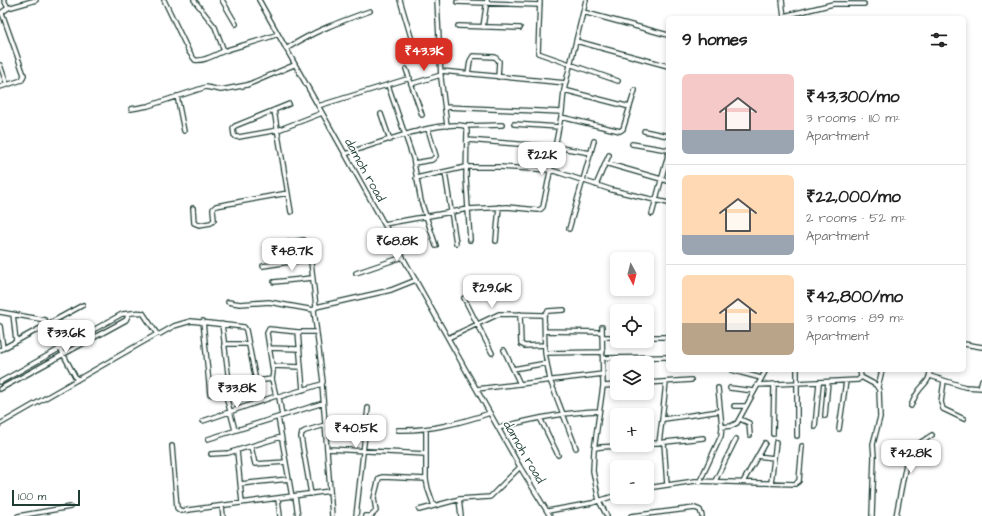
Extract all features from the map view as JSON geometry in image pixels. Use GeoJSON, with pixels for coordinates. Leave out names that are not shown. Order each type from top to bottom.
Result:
{"type":"FeatureCollection","features":[{"type":"Feature","properties":{"kind":"street"},"geometry":{"type":"LineString","coordinates":[[4,0],[8,8]]}},
{"type":"Feature","properties":{"kind":"street"},"geometry":{"type":"LineString","coordinates":[[0,87],[22,80],[24,76],[1,13],[8,8],[36,0]]}},
{"type":"Feature","properties":{"kind":"street"},"geometry":{"type":"LineString","coordinates":[[164,0],[193,58],[198,61],[278,34]]}},
{"type":"Feature","properties":{"kind":"street"},"geometry":{"type":"LineString","coordinates":[[194,0],[215,27],[224,51]]}},
{"type":"Feature","properties":{"kind":"street"},"geometry":{"type":"LineString","coordinates":[[222,0],[236,24]]}},
{"type":"Feature","properties":{"kind":"street","name":"damoh road"},"geometry":{"type":"LineString","coordinates":[[259,0],[490,414],[550,516]]}},
{"type":"Feature","properties":{"kind":"street"},"geometry":{"type":"LineString","coordinates":[[400,0],[416,54],[440,48]]}},
{"type":"Feature","properties":{"kind":"street"},"geometry":{"type":"LineString","coordinates":[[437,0],[441,73],[447,126]]}},
{"type":"Feature","properties":{"kind":"street"},"geometry":{"type":"LineString","coordinates":[[540,0],[538,53],[618,81]]}},
{"type":"Feature","properties":{"kind":"street"},"geometry":{"type":"LineString","coordinates":[[384,224],[468,209],[498,207],[541,209],[543,207],[562,112],[564,90],[586,0]]}},
{"type":"Feature","properties":{"kind":"street"},"geometry":{"type":"LineString","coordinates":[[782,0],[784,16]]}},
{"type":"Feature","properties":{"kind":"street"},"geometry":{"type":"LineString","coordinates":[[457,2],[487,1],[540,5]]}},
{"type":"Feature","properties":{"kind":"street"},"geometry":{"type":"LineString","coordinates":[[484,27],[487,1]]}},
{"type":"Feature","properties":{"kind":"street"},"geometry":{"type":"LineString","coordinates":[[788,16],[833,4],[864,4]]}},
{"type":"Feature","properties":{"kind":"street"},"geometry":{"type":"LineString","coordinates":[[286,49],[333,24],[370,11]]}},
{"type":"Feature","properties":{"kind":"street"},"geometry":{"type":"LineString","coordinates":[[583,12],[666,34]]}},
{"type":"Feature","properties":{"kind":"street"},"geometry":{"type":"LineString","coordinates":[[458,26],[520,28]]}},
{"type":"Feature","properties":{"kind":"street"},"geometry":{"type":"LineString","coordinates":[[576,40],[666,65]]}},
{"type":"Feature","properties":{"kind":"street"},"geometry":{"type":"LineString","coordinates":[[468,74],[470,61],[473,56],[496,57],[500,61],[498,77]]}},
{"type":"Feature","properties":{"kind":"street"},"geometry":{"type":"LineString","coordinates":[[0,65],[6,85]]}},
{"type":"Feature","properties":{"kind":"street"},"geometry":{"type":"LineString","coordinates":[[131,109],[148,106],[206,87],[221,90],[247,85],[294,65]]}},
{"type":"Feature","properties":{"kind":"street"},"geometry":{"type":"LineString","coordinates":[[406,69],[422,114]]}},
{"type":"Feature","properties":{"kind":"street"},"geometry":{"type":"LineString","coordinates":[[412,84],[441,73],[566,83]]}},
{"type":"Feature","properties":{"kind":"street"},"geometry":{"type":"LineString","coordinates":[[318,106],[410,78]]}},
{"type":"Feature","properties":{"kind":"street"},"geometry":{"type":"LineString","coordinates":[[388,85],[406,135],[426,216],[436,246]]}},
{"type":"Feature","properties":{"kind":"street"},"geometry":{"type":"LineString","coordinates":[[564,90],[630,107]]}},
{"type":"Feature","properties":{"kind":"street"},"geometry":{"type":"LineString","coordinates":[[561,117],[620,131],[623,129],[635,90]]}},
{"type":"Feature","properties":{"kind":"street"},"geometry":{"type":"LineString","coordinates":[[177,96],[184,131]]}},
{"type":"Feature","properties":{"kind":"street"},"geometry":{"type":"LineString","coordinates":[[289,104],[238,124],[233,128],[234,135],[239,137],[278,130],[322,114]]}},
{"type":"Feature","properties":{"kind":"street"},"geometry":{"type":"LineString","coordinates":[[445,107],[562,112]]}},
{"type":"Feature","properties":{"kind":"street"},"geometry":{"type":"LineString","coordinates":[[274,110],[291,212]]}},
{"type":"Feature","properties":{"kind":"street"},"geometry":{"type":"LineString","coordinates":[[381,114],[390,140]]}},
{"type":"Feature","properties":{"kind":"street"},"geometry":{"type":"LineString","coordinates":[[514,124],[559,127]]}},
{"type":"Feature","properties":{"kind":"street"},"geometry":{"type":"LineString","coordinates":[[345,154],[428,129],[447,126],[502,125]]}},
{"type":"Feature","properties":{"kind":"street"},"geometry":{"type":"LineString","coordinates":[[465,126],[467,128],[466,167],[470,240]]}},
{"type":"Feature","properties":{"kind":"street"},"geometry":{"type":"LineString","coordinates":[[414,164],[432,160],[436,156],[428,129]]}},
{"type":"Feature","properties":{"kind":"street"},"geometry":{"type":"LineString","coordinates":[[644,132],[666,136]]}},
{"type":"Feature","properties":{"kind":"street"},"geometry":{"type":"LineString","coordinates":[[467,140],[555,147],[591,153]]}},
{"type":"Feature","properties":{"kind":"street"},"geometry":{"type":"LineString","coordinates":[[570,229],[594,141]]}},
{"type":"Feature","properties":{"kind":"street"},"geometry":{"type":"LineString","coordinates":[[632,144],[666,150]]}},
{"type":"Feature","properties":{"kind":"street"},"geometry":{"type":"LineString","coordinates":[[596,185],[609,155]]}},
{"type":"Feature","properties":{"kind":"street"},"geometry":{"type":"LineString","coordinates":[[652,214],[666,163]]}},
{"type":"Feature","properties":{"kind":"street"},"geometry":{"type":"LineString","coordinates":[[605,164],[666,180]]}},
{"type":"Feature","properties":{"kind":"street"},"geometry":{"type":"LineString","coordinates":[[416,178],[466,167],[551,170],[596,185],[666,203]]}},
{"type":"Feature","properties":{"kind":"street"},"geometry":{"type":"LineString","coordinates":[[445,172],[456,243]]}},
{"type":"Feature","properties":{"kind":"street"},"geometry":{"type":"LineString","coordinates":[[193,208],[194,223],[199,225],[211,223],[214,220],[213,209],[216,206],[288,193]]}},
{"type":"Feature","properties":{"kind":"street"},"geometry":{"type":"LineString","coordinates":[[496,241],[498,207]]}},
{"type":"Feature","properties":{"kind":"street"},"geometry":{"type":"LineString","coordinates":[[266,246],[304,240],[309,244],[316,332],[323,382],[323,403],[328,449],[332,516]]}},
{"type":"Feature","properties":{"kind":"street"},"geometry":{"type":"LineString","coordinates":[[356,273],[403,257]]}},
{"type":"Feature","properties":{"kind":"street"},"geometry":{"type":"LineString","coordinates":[[263,266],[310,259]]}},
{"type":"Feature","properties":{"kind":"street"},"geometry":{"type":"LineString","coordinates":[[274,282],[312,278]]}},
{"type":"Feature","properties":{"kind":"street"},"geometry":{"type":"LineString","coordinates":[[228,302],[240,304],[269,302],[315,309],[391,290],[416,280]]}},
{"type":"Feature","properties":{"kind":"street"},"geometry":{"type":"LineString","coordinates":[[464,298],[492,353]]}},
{"type":"Feature","properties":{"kind":"street"},"geometry":{"type":"LineString","coordinates":[[0,326],[1,349],[83,305]]}},
{"type":"Feature","properties":{"kind":"street"},"geometry":{"type":"LineString","coordinates":[[448,338],[499,314],[544,314],[548,311],[564,310]]}},
{"type":"Feature","properties":{"kind":"street"},"geometry":{"type":"LineString","coordinates":[[0,312],[43,319],[48,324],[77,380]]}},
{"type":"Feature","properties":{"kind":"street"},"geometry":{"type":"LineString","coordinates":[[0,382],[122,314],[143,313],[157,334]]}},
{"type":"Feature","properties":{"kind":"street"},"geometry":{"type":"LineString","coordinates":[[13,314],[16,342]]}},
{"type":"Feature","properties":{"kind":"street"},"geometry":{"type":"LineString","coordinates":[[0,389],[126,320],[129,314]]}},
{"type":"Feature","properties":{"kind":"street"},"geometry":{"type":"LineString","coordinates":[[520,314],[521,344],[524,346],[545,344]]}},
{"type":"Feature","properties":{"kind":"street"},"geometry":{"type":"LineString","coordinates":[[544,314],[545,353],[550,380],[576,448]]}},
{"type":"Feature","properties":{"kind":"street"},"geometry":{"type":"LineString","coordinates":[[0,424],[157,334],[160,334],[178,324],[191,321],[244,327],[246,330],[256,381]]}},
{"type":"Feature","properties":{"kind":"street"},"geometry":{"type":"LineString","coordinates":[[203,322],[208,392],[212,395],[256,381],[272,379]]}},
{"type":"Feature","properties":{"kind":"street"},"geometry":{"type":"LineString","coordinates":[[222,324],[230,390]]}},
{"type":"Feature","properties":{"kind":"street"},"geometry":{"type":"LineString","coordinates":[[602,327],[603,386],[594,450],[593,471],[598,501],[607,516]]}},
{"type":"Feature","properties":{"kind":"street"},"geometry":{"type":"LineString","coordinates":[[298,516],[288,479],[281,437],[277,397],[272,379],[273,375],[267,332],[272,328],[298,332],[316,332]]}},
{"type":"Feature","properties":{"kind":"street"},"geometry":{"type":"LineString","coordinates":[[544,331],[602,332]]}},
{"type":"Feature","properties":{"kind":"street"},"geometry":{"type":"LineString","coordinates":[[298,332],[303,390]]}},
{"type":"Feature","properties":{"kind":"street"},"geometry":{"type":"LineString","coordinates":[[602,337],[610,337]]}},
{"type":"Feature","properties":{"kind":"street"},"geometry":{"type":"LineString","coordinates":[[654,337],[666,337]]}},
{"type":"Feature","properties":{"kind":"street"},"geometry":{"type":"LineString","coordinates":[[224,344],[248,344]]}},
{"type":"Feature","properties":{"kind":"street"},"geometry":{"type":"LineString","coordinates":[[966,344],[982,347]]}},
{"type":"Feature","properties":{"kind":"street"},"geometry":{"type":"LineString","coordinates":[[269,348],[299,349]]}},
{"type":"Feature","properties":{"kind":"street"},"geometry":{"type":"LineString","coordinates":[[504,350],[520,384]]}},
{"type":"Feature","properties":{"kind":"street"},"geometry":{"type":"LineString","coordinates":[[545,353],[603,352]]}},
{"type":"Feature","properties":{"kind":"street"},"geometry":{"type":"LineString","coordinates":[[603,358],[666,357]]}},
{"type":"Feature","properties":{"kind":"street"},"geometry":{"type":"LineString","coordinates":[[513,369],[547,363]]}},
{"type":"Feature","properties":{"kind":"street"},"geometry":{"type":"LineString","coordinates":[[272,366],[301,367]]}},
{"type":"Feature","properties":{"kind":"street"},"geometry":{"type":"LineString","coordinates":[[739,372],[761,378]]}},
{"type":"Feature","properties":{"kind":"street"},"geometry":{"type":"LineString","coordinates":[[722,427],[734,425],[740,418],[765,372]]}},
{"type":"Feature","properties":{"kind":"street"},"geometry":{"type":"LineString","coordinates":[[797,372],[797,436]]}},
{"type":"Feature","properties":{"kind":"street"},"geometry":{"type":"LineString","coordinates":[[860,372],[861,377]]}},
{"type":"Feature","properties":{"kind":"street"},"geometry":{"type":"LineString","coordinates":[[872,516],[873,444],[880,416],[878,387],[882,372]]}},
{"type":"Feature","properties":{"kind":"street"},"geometry":{"type":"LineString","coordinates":[[911,406],[917,394],[930,376],[930,372]]}},
{"type":"Feature","properties":{"kind":"street"},"geometry":{"type":"LineString","coordinates":[[477,389],[603,374]]}},
{"type":"Feature","properties":{"kind":"street"},"geometry":{"type":"LineString","coordinates":[[930,376],[965,387],[981,388],[982,380]]}},
{"type":"Feature","properties":{"kind":"street"},"geometry":{"type":"LineString","coordinates":[[757,386],[858,380],[861,377]]}},
{"type":"Feature","properties":{"kind":"street"},"geometry":{"type":"LineString","coordinates":[[861,377],[878,387]]}},
{"type":"Feature","properties":{"kind":"street"},"geometry":{"type":"LineString","coordinates":[[654,383],[691,380]]}},
{"type":"Feature","properties":{"kind":"street"},"geometry":{"type":"LineString","coordinates":[[839,429],[846,381]]}},
{"type":"Feature","properties":{"kind":"street"},"geometry":{"type":"LineString","coordinates":[[944,381],[941,402],[943,409],[964,419]]}},
{"type":"Feature","properties":{"kind":"street"},"geometry":{"type":"LineString","coordinates":[[659,443],[666,382]]}},
{"type":"Feature","properties":{"kind":"street"},"geometry":{"type":"LineString","coordinates":[[815,427],[820,382]]}},
{"type":"Feature","properties":{"kind":"street"},"geometry":{"type":"LineString","coordinates":[[825,416],[828,382]]}},
{"type":"Feature","properties":{"kind":"street"},"geometry":{"type":"LineString","coordinates":[[203,420],[322,384]]}},
{"type":"Feature","properties":{"kind":"street"},"geometry":{"type":"LineString","coordinates":[[773,434],[774,385]]}},
{"type":"Feature","properties":{"kind":"street"},"geometry":{"type":"LineString","coordinates":[[603,386],[610,386]]}},
{"type":"Feature","properties":{"kind":"street"},"geometry":{"type":"LineString","coordinates":[[700,481],[721,439],[722,427],[718,388]]}},
{"type":"Feature","properties":{"kind":"street"},"geometry":{"type":"LineString","coordinates":[[730,388],[754,391]]}},
{"type":"Feature","properties":{"kind":"street"},"geometry":{"type":"LineString","coordinates":[[225,392],[235,430]]}},
{"type":"Feature","properties":{"kind":"street"},"geometry":{"type":"LineString","coordinates":[[208,439],[323,403]]}},
{"type":"Feature","properties":{"kind":"street"},"geometry":{"type":"LineString","coordinates":[[734,406],[746,406]]}},
{"type":"Feature","properties":{"kind":"street"},"geometry":{"type":"LineString","coordinates":[[356,516],[368,408]]}},
{"type":"Feature","properties":{"kind":"street"},"geometry":{"type":"LineString","coordinates":[[498,428],[563,414],[599,411]]}},
{"type":"Feature","properties":{"kind":"street"},"geometry":{"type":"LineString","coordinates":[[662,420],[666,418],[720,411]]}},
{"type":"Feature","properties":{"kind":"street"},"geometry":{"type":"LineString","coordinates":[[398,430],[426,429],[460,423],[490,414]]}},
{"type":"Feature","properties":{"kind":"street"},"geometry":{"type":"LineString","coordinates":[[540,418],[558,455]]}},
{"type":"Feature","properties":{"kind":"street"},"geometry":{"type":"LineString","coordinates":[[740,418],[750,423],[750,435]]}},
{"type":"Feature","properties":{"kind":"street"},"geometry":{"type":"LineString","coordinates":[[311,494],[301,437],[302,433],[305,431],[325,425]]}},
{"type":"Feature","properties":{"kind":"street"},"geometry":{"type":"LineString","coordinates":[[426,429],[426,479],[434,506]]}},
{"type":"Feature","properties":{"kind":"street"},"geometry":{"type":"LineString","coordinates":[[896,516],[909,450],[932,435]]}},
{"type":"Feature","properties":{"kind":"street"},"geometry":{"type":"LineString","coordinates":[[211,454],[228,453],[281,437]]}},
{"type":"Feature","properties":{"kind":"street"},"geometry":{"type":"LineString","coordinates":[[654,443],[703,438]]}},
{"type":"Feature","properties":{"kind":"street"},"geometry":{"type":"LineString","coordinates":[[715,481],[736,439]]}},
{"type":"Feature","properties":{"kind":"street"},"geometry":{"type":"LineString","coordinates":[[743,482],[765,442]]}},
{"type":"Feature","properties":{"kind":"street"},"geometry":{"type":"LineString","coordinates":[[771,483],[776,442]]}},
{"type":"Feature","properties":{"kind":"street"},"geometry":{"type":"LineString","coordinates":[[664,443],[667,485]]}},
{"type":"Feature","properties":{"kind":"street"},"geometry":{"type":"LineString","coordinates":[[172,446],[176,508],[181,511],[330,491]]}},
{"type":"Feature","properties":{"kind":"street"},"geometry":{"type":"LineString","coordinates":[[594,450],[597,447],[610,446]]}},
{"type":"Feature","properties":{"kind":"street"},"geometry":{"type":"LineString","coordinates":[[654,487],[700,481],[795,484],[798,483],[802,446]]}},
{"type":"Feature","properties":{"kind":"street"},"geometry":{"type":"LineString","coordinates":[[251,447],[255,464],[286,462]]}},
{"type":"Feature","properties":{"kind":"street"},"geometry":{"type":"LineString","coordinates":[[328,449],[426,454]]}},
{"type":"Feature","properties":{"kind":"street"},"geometry":{"type":"LineString","coordinates":[[237,450],[242,503]]}},
{"type":"Feature","properties":{"kind":"street"},"geometry":{"type":"LineString","coordinates":[[758,456],[774,458]]}},
{"type":"Feature","properties":{"kind":"street"},"geometry":{"type":"LineString","coordinates":[[459,499],[490,497],[520,467]]}},
{"type":"Feature","properties":{"kind":"street"},"geometry":{"type":"LineString","coordinates":[[365,516],[371,516],[376,511],[374,498],[379,478],[426,479]]}},
{"type":"Feature","properties":{"kind":"street"},"geometry":{"type":"LineString","coordinates":[[240,484],[288,479]]}},
{"type":"Feature","properties":{"kind":"street"},"geometry":{"type":"LineString","coordinates":[[419,510],[470,496]]}},
{"type":"Feature","properties":{"kind":"street"},"geometry":{"type":"LineString","coordinates":[[548,511],[610,497]]}},
{"type":"Feature","properties":{"kind":"street"},"geometry":{"type":"LineString","coordinates":[[278,499],[280,516]]}},
{"type":"Feature","properties":{"kind":"street"},"geometry":{"type":"LineString","coordinates":[[459,499],[461,516]]}},
{"type":"Feature","properties":{"kind":"street"},"geometry":{"type":"LineString","coordinates":[[222,506],[223,516]]}},
{"type":"Feature","properties":{"kind":"street"},"geometry":{"type":"LineString","coordinates":[[18,516],[70,507]]}},
{"type":"Feature","properties":{"kind":"street"},"geometry":{"type":"LineString","coordinates":[[631,516],[652,515],[695,508],[700,510],[702,516]]}}]}
